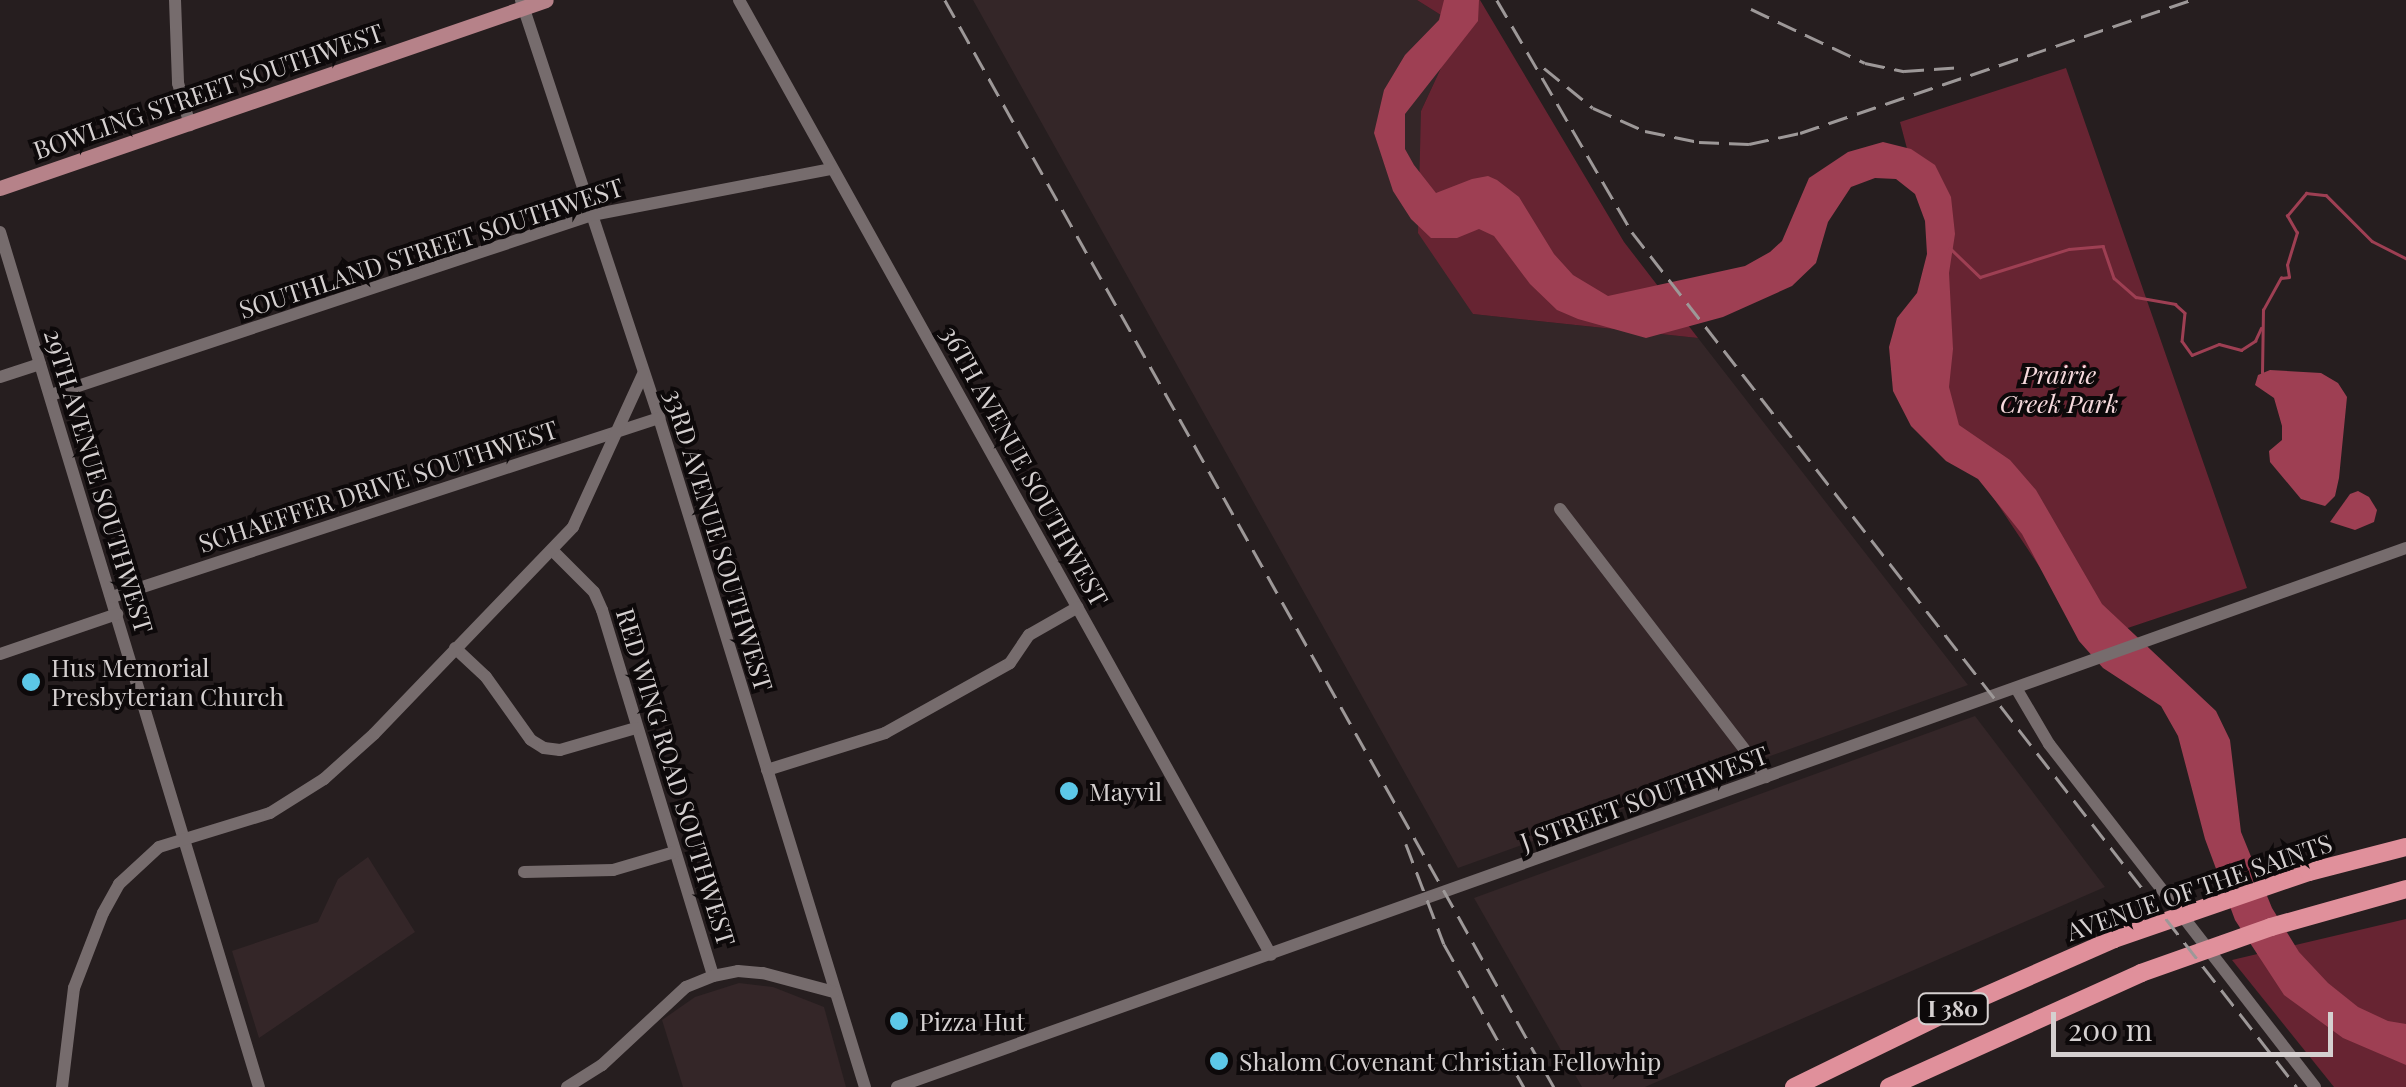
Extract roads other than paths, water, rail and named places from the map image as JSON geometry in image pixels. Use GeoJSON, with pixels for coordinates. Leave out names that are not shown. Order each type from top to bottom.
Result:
{"type":"FeatureCollection","features":[{"type":"Feature","properties":{"kind":"highway","name":"AVENUE OF THE SAINTS"},"geometry":{"type":"LineString","coordinates":[[1794,1087],[2114,938],[2346,862],[2406,847]]}},
{"type":"Feature","properties":{"kind":"highway","name":"I 380"},"geometry":{"type":"LineString","coordinates":[[1889,1087],[2142,973],[2406,889]]}},
{"type":"Feature","properties":{"kind":"main road","name":"BOWLING STREET SOUTHWEST"},"geometry":{"type":"LineString","coordinates":[[0,188],[190,125],[523,4],[546,0]]}},
{"type":"Feature","properties":{"kind":"street"},"geometry":{"type":"LineString","coordinates":[[175,0],[178,82],[190,125]]}},
{"type":"Feature","properties":{"kind":"street","name":"36TH AVENUE SOUTHWEST"},"geometry":{"type":"LineString","coordinates":[[739,0],[1272,955]]}},
{"type":"Feature","properties":{"kind":"street","name":"33RD AVENUE SOUTHWEST"},"geometry":{"type":"LineString","coordinates":[[523,4],[658,418],[864,1087]]}},
{"type":"Feature","properties":{"kind":"street","name":"SOUTHLAND STREET SOUTHWEST"},"geometry":{"type":"LineString","coordinates":[[51,395],[592,215],[832,169]]}},
{"type":"Feature","properties":{"kind":"street","name":"29TH AVENUE SOUTHWEST"},"geometry":{"type":"LineString","coordinates":[[0,232],[260,1087]]}},
{"type":"Feature","properties":{"kind":"street"},"geometry":{"type":"LineString","coordinates":[[0,377],[40,364]]}},
{"type":"Feature","properties":{"kind":"street"},"geometry":{"type":"LineString","coordinates":[[62,1087],[74,988],[102,913],[139,861],[159,847],[270,813],[324,778],[573,527],[643,374]]}},
{"type":"Feature","properties":{"kind":"street","name":"SCHAEFFER DRIVE SOUTHWEST"},"geometry":{"type":"LineString","coordinates":[[112,597],[658,418]]}},
{"type":"Feature","properties":{"kind":"street"},"geometry":{"type":"LineString","coordinates":[[1560,508],[1766,777]]}},
{"type":"Feature","properties":{"kind":"street","name":"J STREET SOUTHWEST"},"geometry":{"type":"LineString","coordinates":[[897,1087],[2406,548]]}},
{"type":"Feature","properties":{"kind":"street","name":"RED WING ROAD SOUTHWEST"},"geometry":{"type":"LineString","coordinates":[[552,550],[594,592],[713,976]]}},
{"type":"Feature","properties":{"kind":"street"},"geometry":{"type":"LineString","coordinates":[[767,770],[885,734],[1010,663],[1029,635],[1078,606]]}},
{"type":"Feature","properties":{"kind":"street"},"geometry":{"type":"LineString","coordinates":[[0,654],[117,614]]}},
{"type":"Feature","properties":{"kind":"street"},"geometry":{"type":"LineString","coordinates":[[456,648],[486,677],[531,740],[544,748],[560,750],[636,728]]}},
{"type":"Feature","properties":{"kind":"street"},"geometry":{"type":"LineString","coordinates":[[2016,688],[2048,744],[2315,1087]]}},
{"type":"Feature","properties":{"kind":"street"},"geometry":{"type":"LineString","coordinates":[[524,872],[613,870],[674,852]]}},
{"type":"Feature","properties":{"kind":"street"},"geometry":{"type":"LineString","coordinates":[[567,1087],[602,1065],[686,987],[713,976],[738,971],[764,972],[834,992]]}},
{"type":"Feature","properties":{"kind":"waterway"},"geometry":{"type":"LineString","coordinates":[[2262,373],[2263,310],[2281,278],[2289,277],[2287,265],[2297,233],[2287,216],[2306,193],[2326,195],[2372,241],[2406,258]]}},
{"type":"Feature","properties":{"kind":"waterway"},"geometry":{"type":"LineString","coordinates":[[1950,248],[1980,277],[2069,249],[2103,246],[2114,278],[2136,297],[2175,304],[2185,313],[2182,341],[2192,355],[2219,344],[2241,350],[2255,341],[2261,328]]}},
{"type":"Feature","properties":{"kind":"railway"},"geometry":{"type":"LineString","coordinates":[[945,0],[1554,1087]]}},
{"type":"Feature","properties":{"kind":"railway"},"geometry":{"type":"LineString","coordinates":[[1497,0],[1632,232],[2297,1087]]}},
{"type":"Feature","properties":{"kind":"railway"},"geometry":{"type":"LineString","coordinates":[[1544,68],[1593,108],[1645,131],[1699,142],[1749,144],[1800,133],[2190,0]]}},
{"type":"Feature","properties":{"kind":"railway"},"geometry":{"type":"LineString","coordinates":[[1751,9],[1865,63],[1904,71],[1963,67]]}},
{"type":"Feature","properties":{"kind":"railway"},"geometry":{"type":"LineString","coordinates":[[1406,844],[1444,944],[1524,1087]]}},
{"type":"Feature","properties":{"kind":"place","name":"Hus Memorial Presbyterian Church"},"geometry":{"type":"Point","coordinates":[31,682]}},
{"type":"Feature","properties":{"kind":"place","name":"Mayvil"},"geometry":{"type":"Point","coordinates":[1069,791]}},
{"type":"Feature","properties":{"kind":"place","name":"Pizza Hut"},"geometry":{"type":"Point","coordinates":[899,1021]}},
{"type":"Feature","properties":{"kind":"place","name":"Shalom Covenant Christian Fellowhip"},"geometry":{"type":"Point","coordinates":[1219,1061]}},
{"type":"Feature","properties":{"kind":"park label","name":"Prairie Creek Park"},"geometry":{"type":"Point","coordinates":[2059,390]}}]}
